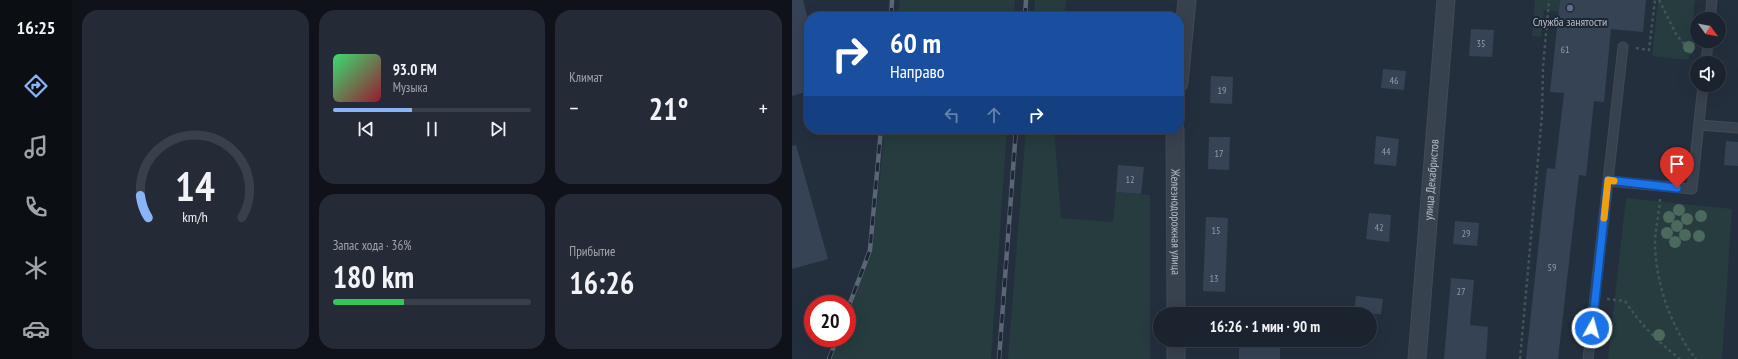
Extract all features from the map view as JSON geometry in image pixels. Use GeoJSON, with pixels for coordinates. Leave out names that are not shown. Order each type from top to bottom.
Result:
{"type":"FeatureCollection","features":[{"type":"Feature","properties":{"kind":"street"},"geometry":{"type":"LineString","coordinates":[[1184,31],[1187,0]]}},
{"type":"Feature","properties":{"kind":"street","name":"улица Декабристов"},"geometry":{"type":"LineString","coordinates":[[1417,359],[1446,0]]}},
{"type":"Feature","properties":{"kind":"street","name":"Железнодорожная улица"},"geometry":{"type":"LineString","coordinates":[[1175,134],[1176,307]]}},
{"type":"Feature","properties":{"kind":"street"},"geometry":{"type":"LineString","coordinates":[[1176,347],[1176,359]]}},
{"type":"Feature","properties":{"kind":"lane"},"geometry":{"type":"LineString","coordinates":[[1711,12],[1712,0]]}},
{"type":"Feature","properties":{"kind":"lane"},"geometry":{"type":"LineString","coordinates":[[1588,359],[1623,47]]}},
{"type":"Feature","properties":{"kind":"lane"},"geometry":{"type":"LineString","coordinates":[[1608,180],[1692,189],[1702,92]]}},
{"type":"Feature","properties":{"kind":"lane"},"geometry":{"type":"LineString","coordinates":[[1699,125],[1738,128]]}},
{"type":"Feature","properties":{"kind":"path"},"geometry":{"type":"LineString","coordinates":[[1520,359],[1542,115],[1543,66],[1549,0]]}},
{"type":"Feature","properties":{"kind":"path"},"geometry":{"type":"LineString","coordinates":[[1623,47],[1649,50],[1654,0]]}},
{"type":"Feature","properties":{"kind":"path"},"geometry":{"type":"LineString","coordinates":[[1659,0],[1676,34],[1688,51],[1694,56]]}},
{"type":"Feature","properties":{"kind":"path"},"geometry":{"type":"LineString","coordinates":[[1662,186],[1655,244],[1659,278],[1675,324],[1696,359]]}},
{"type":"Feature","properties":{"kind":"path"},"geometry":{"type":"LineString","coordinates":[[1595,298],[1625,301],[1637,319],[1656,340],[1680,359]]}},
{"type":"Feature","properties":{"kind":"green space"},"geometry":{"type":"Polygon","coordinates":[[[900,0],[1015,0],[1014,12],[899,12],[900,0]]]}},
{"type":"Feature","properties":{"kind":"green space"},"geometry":{"type":"Polygon","coordinates":[[[1035,0],[1066,0],[1065,12],[1034,12],[1035,0]]]}},
{"type":"Feature","properties":{"kind":"green space"},"geometry":{"type":"Polygon","coordinates":[[[1535,0],[1560,0],[1559,12],[1544,10],[1541,37],[1532,36],[1535,0]]]}},
{"type":"Feature","properties":{"kind":"green space"},"geometry":{"type":"Polygon","coordinates":[[[1658,0],[1695,0],[1694,12],[1690,12],[1689,60],[1652,56],[1658,0]]]}},
{"type":"Feature","properties":{"kind":"green space"},"geometry":{"type":"Polygon","coordinates":[[[884,134],[1007,134],[991,359],[831,359],[836,347],[856,347],[855,295],[872,251],[884,134]]]}},
{"type":"Feature","properties":{"kind":"green space"},"geometry":{"type":"Polygon","coordinates":[[[1026,134],[1054,134],[1061,218],[1113,222],[1116,192],[1150,195],[1150,359],[1008,359],[1026,134]]]}},
{"type":"Feature","properties":{"kind":"green space"},"geometry":{"type":"Polygon","coordinates":[[[1626,198],[1732,209],[1722,359],[1608,359],[1626,198]]]}},
{"type":"Feature","properties":{"kind":"building"},"geometry":{"type":"Polygon","coordinates":[[[792,0],[803,0],[806,12],[804,12],[804,92],[792,96],[792,0]]]}},
{"type":"Feature","properties":{"kind":"building"},"geometry":{"type":"Polygon","coordinates":[[[1560,0],[1646,0],[1643,32],[1611,29],[1604,102],[1594,101],[1586,176],[1579,175],[1558,359],[1526,359],[1547,168],[1555,169],[1564,93],[1550,92],[1560,0]]]}},
{"type":"Feature","properties":{"kind":"building"},"geometry":{"type":"Polygon","coordinates":[[[1471,29],[1494,30],[1492,57],[1469,56],[1471,29]]]}},
{"type":"Feature","properties":{"kind":"building"},"geometry":{"type":"Polygon","coordinates":[[[1383,69],[1406,71],[1404,90],[1381,88],[1383,69]]]}},
{"type":"Feature","properties":{"kind":"building"},"geometry":{"type":"Polygon","coordinates":[[[1211,76],[1233,77],[1232,104],[1210,103],[1211,76]]]}},
{"type":"Feature","properties":{"kind":"building"},"geometry":{"type":"Polygon","coordinates":[[[1376,136],[1399,139],[1396,166],[1374,164],[1376,136]]]}},
{"type":"Feature","properties":{"kind":"building"},"geometry":{"type":"Polygon","coordinates":[[[1209,137],[1230,137],[1229,170],[1208,169],[1209,137]]]}},
{"type":"Feature","properties":{"kind":"building"},"geometry":{"type":"Polygon","coordinates":[[[1726,141],[1738,142],[1738,166],[1724,165],[1726,141]]]}},
{"type":"Feature","properties":{"kind":"building"},"geometry":{"type":"Polygon","coordinates":[[[796,145],[828,259],[792,269],[792,146],[796,145]]]}},
{"type":"Feature","properties":{"kind":"building"},"geometry":{"type":"Polygon","coordinates":[[[1118,165],[1144,167],[1141,194],[1116,192],[1118,165]]]}},
{"type":"Feature","properties":{"kind":"building"},"geometry":{"type":"Polygon","coordinates":[[[1369,213],[1391,215],[1389,242],[1366,239],[1369,213]]]}},
{"type":"Feature","properties":{"kind":"building"},"geometry":{"type":"Polygon","coordinates":[[[1206,217],[1228,218],[1225,292],[1203,291],[1206,217]]]}},
{"type":"Feature","properties":{"kind":"building"},"geometry":{"type":"Polygon","coordinates":[[[1455,221],[1479,223],[1477,246],[1453,244],[1455,221]]]}},
{"type":"Feature","properties":{"kind":"building"},"geometry":{"type":"Polygon","coordinates":[[[1451,278],[1474,280],[1470,325],[1488,327],[1486,359],[1444,359],[1451,278]]]}},
{"type":"Feature","properties":{"kind":"building"},"geometry":{"type":"Polygon","coordinates":[[[1356,296],[1383,299],[1381,314],[1377,314],[1377,307],[1355,307],[1356,296]]]}},
{"type":"Feature","properties":{"kind":"building"},"geometry":{"type":"Polygon","coordinates":[[[1239,347],[1280,347],[1280,359],[1239,359],[1239,347]]]}},
{"type":"Feature","properties":{"kind":"railway"},"geometry":{"type":"LineString","coordinates":[[891,12],[892,0]]}},
{"type":"Feature","properties":{"kind":"railway"},"geometry":{"type":"LineString","coordinates":[[1025,12],[1026,0]]}},
{"type":"Feature","properties":{"kind":"railway"},"geometry":{"type":"LineString","coordinates":[[853,295],[870,250],[881,134]]}},
{"type":"Feature","properties":{"kind":"railway"},"geometry":{"type":"LineString","coordinates":[[999,359],[1016,134]]}},
{"type":"Feature","properties":{"kind":"railway"},"geometry":{"type":"LineString","coordinates":[[829,359],[834,347]]}},
{"type":"Feature","properties":{"kind":"slow traffic"},"geometry":{"type":"LineString","coordinates":[[1604,218],[1608,180],[1614,181]]}},
{"type":"Feature","properties":{"kind":"place","name":"Служба занятости"},"geometry":{"type":"Point","coordinates":[1570,8]}},
{"type":"Feature","properties":{"kind":"route"},"geometry":{"type":"LineString","coordinates":[[1592,328],[1608,180],[1677,188]]}}]}
